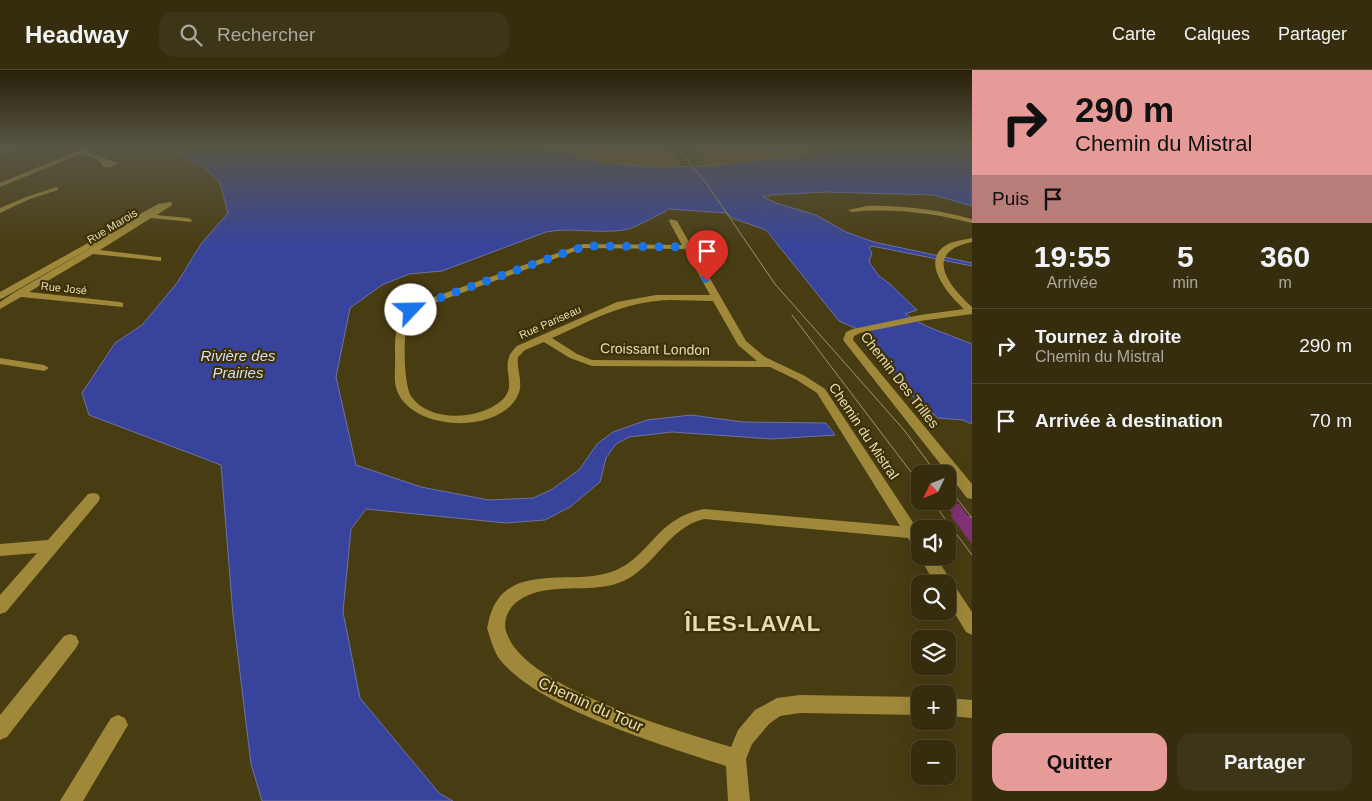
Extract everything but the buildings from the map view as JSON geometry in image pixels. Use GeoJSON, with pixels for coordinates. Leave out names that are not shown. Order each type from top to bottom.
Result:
{"type":"FeatureCollection","features":[{"type":"Feature","properties":{"kind":"street"},"geometry":{"type":"LineString","coordinates":[[0,185],[12,180]]}},
{"type":"Feature","properties":{"kind":"street"},"geometry":{"type":"LineString","coordinates":[[0,211],[28,198],[56,189]]}},
{"type":"Feature","properties":{"kind":"street","name":"Rue Marois"},"geometry":{"type":"LineString","coordinates":[[0,306],[170,204],[160,205],[3,294]]}},
{"type":"Feature","properties":{"kind":"street"},"geometry":{"type":"LineString","coordinates":[[852,210],[910,209],[929,211],[972,221]]}},
{"type":"Feature","properties":{"kind":"street"},"geometry":{"type":"LineString","coordinates":[[142,215],[188,220]]}},
{"type":"Feature","properties":{"kind":"street","name":"Chemin du Mistral"},"geometry":{"type":"LineString","coordinates":[[673,221],[742,343],[750,351],[770,364],[801,378],[821,391],[911,531]]}},
{"type":"Feature","properties":{"kind":"street"},"geometry":{"type":"LineString","coordinates":[[972,240],[953,243],[945,248],[940,259],[941,275],[946,285],[960,302],[972,311]]}},
{"type":"Feature","properties":{"kind":"street","name":"Rue Pariseau"},"geometry":{"type":"LineString","coordinates":[[688,247],[583,246],[423,304],[411,310],[404,317],[400,326],[402,388],[412,405],[432,416],[448,419],[471,418],[488,414],[503,405],[513,392],[515,387],[511,359],[521,348],[635,299],[653,297],[717,298]]}},
{"type":"Feature","properties":{"kind":"street"},"geometry":{"type":"LineString","coordinates":[[81,250],[158,259]]}},
{"type":"Feature","properties":{"kind":"street","name":"Rue José"},"geometry":{"type":"LineString","coordinates":[[3,294],[20,294],[120,305]]}},
{"type":"Feature","properties":{"kind":"street","name":"Chemin Des Trilles"},"geometry":{"type":"LineString","coordinates":[[972,311],[920,318],[857,331],[848,336],[849,344],[972,494]]}},
{"type":"Feature","properties":{"kind":"street","name":"Croissant London"},"geometry":{"type":"LineString","coordinates":[[546,338],[570,355],[592,362],[770,364]]}},
{"type":"Feature","properties":{"kind":"street"},"geometry":{"type":"LineString","coordinates":[[0,361],[44,368]]}},
{"type":"Feature","properties":{"kind":"street"},"geometry":{"type":"LineString","coordinates":[[0,606],[93,498]]}},
{"type":"Feature","properties":{"kind":"street","name":"Chemin du Tour"},"geometry":{"type":"LineString","coordinates":[[736,759],[617,719],[575,700],[532,677],[512,660],[501,647],[496,633],[496,619],[502,608],[510,597],[524,590],[542,585],[597,582],[617,576],[634,568],[676,527],[689,518],[704,514],[911,538]]}},
{"type":"Feature","properties":{"kind":"street"},"geometry":{"type":"LineString","coordinates":[[0,550],[53,546]]}},
{"type":"Feature","properties":{"kind":"street"},"geometry":{"type":"LineString","coordinates":[[956,601],[972,627]]}},
{"type":"Feature","properties":{"kind":"street"},"geometry":{"type":"LineString","coordinates":[[0,730],[70,642]]}},
{"type":"Feature","properties":{"kind":"street"},"geometry":{"type":"LineString","coordinates":[[739,801],[736,759],[744,736],[762,717],[777,707],[800,704],[911,706]]}},
{"type":"Feature","properties":{"kind":"street"},"geometry":{"type":"LineString","coordinates":[[956,708],[972,709]]}},
{"type":"Feature","properties":{"kind":"street"},"geometry":{"type":"LineString","coordinates":[[71,801],[118,725]]}},
{"type":"Feature","properties":{"kind":"water","name":"Rivière des Prairies"},"geometry":{"type":"Polygon","coordinates":[[[217,180],[972,180],[972,206],[934,195],[825,192],[763,197],[776,203],[816,215],[846,232],[874,242],[972,263],[972,266],[872,246],[869,248],[872,253],[869,262],[879,276],[917,310],[905,314],[926,326],[972,344],[972,424],[963,420],[938,418],[919,403],[885,366],[869,334],[839,321],[766,230],[732,218],[727,213],[668,209],[639,225],[623,230],[565,230],[546,232],[442,271],[409,274],[382,285],[350,308],[336,377],[356,465],[421,487],[489,500],[533,498],[551,490],[579,470],[597,444],[613,432],[647,420],[691,415],[743,422],[826,423],[835,435],[772,439],[672,432],[629,437],[616,444],[606,458],[600,482],[570,507],[545,520],[506,523],[366,509],[351,529],[343,612],[360,698],[439,793],[453,801],[262,801],[251,764],[233,615],[221,465],[89,415],[82,393],[115,343],[142,325],[177,283],[201,244],[228,213],[220,183],[217,180]]]}},
{"type":"Feature","properties":{"kind":"tram line"},"geometry":{"type":"LineString","coordinates":[[704,180],[775,284],[904,430],[930,465]]}},
{"type":"Feature","properties":{"kind":"tram line"},"geometry":{"type":"LineString","coordinates":[[792,315],[911,472]]}},
{"type":"Feature","properties":{"kind":"tram line"},"geometry":{"type":"LineString","coordinates":[[956,497],[972,518]]}},
{"type":"Feature","properties":{"kind":"tram line"},"geometry":{"type":"LineString","coordinates":[[939,510],[972,555]]}},
{"type":"Feature","properties":{"kind":"district","name":"ÎLES-LAVAL"},"geometry":{"type":"Point","coordinates":[753,623]}},
{"type":"Feature","properties":{"kind":"route"},"geometry":{"type":"LineString","coordinates":[[411,310],[583,246],[688,247],[707,281]]}}]}
